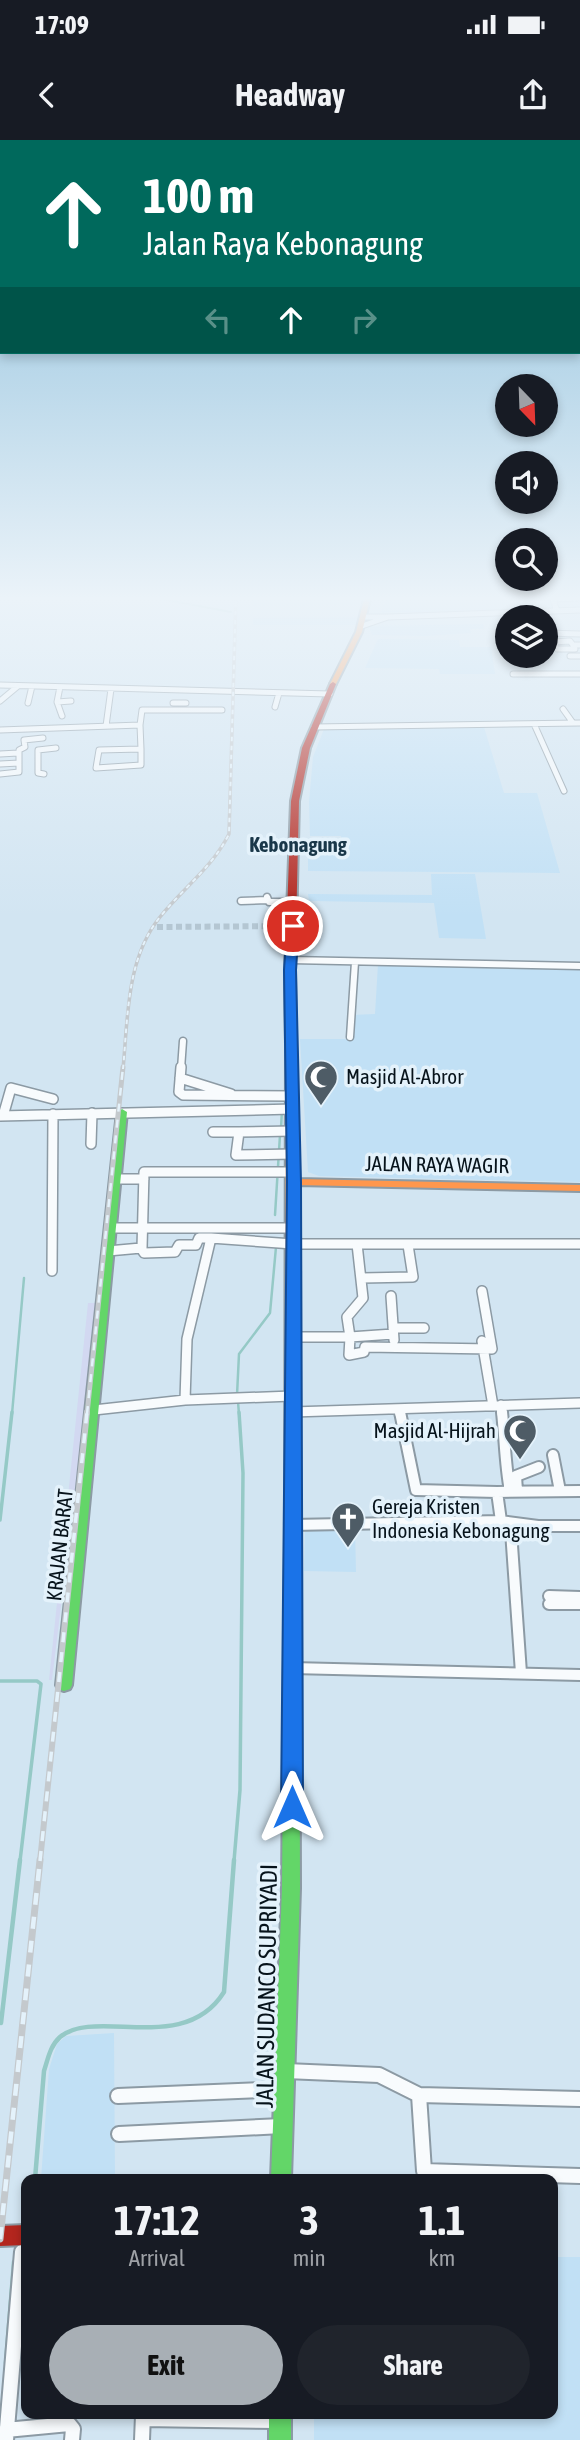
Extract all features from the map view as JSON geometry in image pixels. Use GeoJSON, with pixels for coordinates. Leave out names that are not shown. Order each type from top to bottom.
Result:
{"type":"FeatureCollection","features":[{"type":"Feature","properties":{"kind":"main road","name":"JALAN SUDANCO SUPRIYADI"},"geometry":{"type":"LineString","coordinates":[[280,2174],[286,2089],[291,1888],[293,1228],[285,1174],[287,1131],[292,1102],[291,960],[297,774],[326,702]]}},
{"type":"Feature","properties":{"kind":"main road","name":"KRAJAN BARAT"},"geometry":{"type":"LineString","coordinates":[[64,1685],[94,1410],[122,1112]]}},
{"type":"Feature","properties":{"kind":"main road","name":"JALAN RAYA WAGIR"},"geometry":{"type":"LineString","coordinates":[[285,1174],[580,1188]]}},
{"type":"Feature","properties":{"kind":"main road"},"geometry":{"type":"LineString","coordinates":[[0,2236],[21,2235]]}},
{"type":"Feature","properties":{"kind":"main road"},"geometry":{"type":"LineString","coordinates":[[280,2419],[280,2440]]}},
{"type":"Feature","properties":{"kind":"street"},"geometry":{"type":"LineString","coordinates":[[57,702],[62,716]]}},
{"type":"Feature","properties":{"kind":"street"},"geometry":{"type":"LineString","coordinates":[[106,726],[109,702]]}},
{"type":"Feature","properties":{"kind":"street"},"geometry":{"type":"LineString","coordinates":[[275,707],[276,702]]}},
{"type":"Feature","properties":{"kind":"street"},"geometry":{"type":"LineString","coordinates":[[142,749],[99,750],[96,755],[96,768],[139,766],[142,749],[139,725],[142,710],[186,703]]}},
{"type":"Feature","properties":{"kind":"street"},"geometry":{"type":"LineString","coordinates":[[172,706],[222,710]]}},
{"type":"Feature","properties":{"kind":"street"},"geometry":{"type":"LineString","coordinates":[[563,709],[577,723]]}},
{"type":"Feature","properties":{"kind":"street"},"geometry":{"type":"LineString","coordinates":[[314,727],[577,723]]}},
{"type":"Feature","properties":{"kind":"street"},"geometry":{"type":"LineString","coordinates":[[534,724],[564,791]]}},
{"type":"Feature","properties":{"kind":"street"},"geometry":{"type":"LineString","coordinates":[[0,730],[139,725]]}},
{"type":"Feature","properties":{"kind":"street"},"geometry":{"type":"LineString","coordinates":[[80,735],[81,727]]}},
{"type":"Feature","properties":{"kind":"street"},"geometry":{"type":"LineString","coordinates":[[43,729],[45,748]]}},
{"type":"Feature","properties":{"kind":"street"},"geometry":{"type":"LineString","coordinates":[[0,774],[17,773],[18,753],[25,747],[24,739],[43,738]]}},
{"type":"Feature","properties":{"kind":"street"},"geometry":{"type":"LineString","coordinates":[[44,774],[38,773],[38,750],[56,748]]}},
{"type":"Feature","properties":{"kind":"street"},"geometry":{"type":"LineString","coordinates":[[118,749],[118,767]]}},
{"type":"Feature","properties":{"kind":"street"},"geometry":{"type":"LineString","coordinates":[[0,754],[18,753]]}},
{"type":"Feature","properties":{"kind":"street"},"geometry":{"type":"LineString","coordinates":[[0,764],[19,763]]}},
{"type":"Feature","properties":{"kind":"street"},"geometry":{"type":"LineString","coordinates":[[240,901],[293,899]]}},
{"type":"Feature","properties":{"kind":"street"},"geometry":{"type":"LineString","coordinates":[[291,960],[580,966]]}},
{"type":"Feature","properties":{"kind":"street"},"geometry":{"type":"LineString","coordinates":[[350,1037],[355,962]]}},
{"type":"Feature","properties":{"kind":"street"},"geometry":{"type":"LineString","coordinates":[[183,1041],[179,1092],[183,1095],[239,1096],[292,1102]]}},
{"type":"Feature","properties":{"kind":"street"},"geometry":{"type":"LineString","coordinates":[[180,1078],[239,1096]]}},
{"type":"Feature","properties":{"kind":"street"},"geometry":{"type":"LineString","coordinates":[[52,1098],[11,1088],[2,1116],[292,1102]]}},
{"type":"Feature","properties":{"kind":"street"},"geometry":{"type":"LineString","coordinates":[[92,1113],[92,1144]]}},
{"type":"Feature","properties":{"kind":"street"},"geometry":{"type":"LineString","coordinates":[[52,1271],[53,1114]]}},
{"type":"Feature","properties":{"kind":"street"},"geometry":{"type":"LineString","coordinates":[[213,1132],[287,1131]]}},
{"type":"Feature","properties":{"kind":"street"},"geometry":{"type":"LineString","coordinates":[[231,1164],[236,1155],[239,1132]]}},
{"type":"Feature","properties":{"kind":"street"},"geometry":{"type":"LineString","coordinates":[[236,1155],[288,1154]]}},
{"type":"Feature","properties":{"kind":"street"},"geometry":{"type":"LineString","coordinates":[[285,1174],[144,1172],[141,1227],[144,1253],[175,1252],[179,1245],[196,1245],[200,1238],[293,1244],[580,1244]]}},
{"type":"Feature","properties":{"kind":"street"},"geometry":{"type":"LineString","coordinates":[[115,1179],[144,1178]]}},
{"type":"Feature","properties":{"kind":"street"},"geometry":{"type":"LineString","coordinates":[[111,1228],[293,1228]]}},
{"type":"Feature","properties":{"kind":"street"},"geometry":{"type":"LineString","coordinates":[[184,1400],[187,1339],[211,1238]]}},
{"type":"Feature","properties":{"kind":"street"},"geometry":{"type":"LineString","coordinates":[[357,1244],[363,1298],[347,1317],[350,1355],[364,1352],[365,1346],[482,1345],[494,1348],[482,1291]]}},
{"type":"Feature","properties":{"kind":"street"},"geometry":{"type":"LineString","coordinates":[[362,1278],[413,1277],[408,1245]]}},
{"type":"Feature","properties":{"kind":"street"},"geometry":{"type":"LineString","coordinates":[[108,1251],[142,1248]]}},
{"type":"Feature","properties":{"kind":"street"},"geometry":{"type":"LineString","coordinates":[[391,1296],[393,1334]]}},
{"type":"Feature","properties":{"kind":"street"},"geometry":{"type":"LineString","coordinates":[[293,1337],[350,1337],[393,1334],[424,1328]]}},
{"type":"Feature","properties":{"kind":"street"},"geometry":{"type":"LineString","coordinates":[[482,1345],[506,1448],[503,1455],[513,1491]]}},
{"type":"Feature","properties":{"kind":"street"},"geometry":{"type":"LineString","coordinates":[[94,1410],[184,1400],[292,1396]]}},
{"type":"Feature","properties":{"kind":"street"},"geometry":{"type":"LineString","coordinates":[[292,1412],[580,1403]]}},
{"type":"Feature","properties":{"kind":"street"},"geometry":{"type":"LineString","coordinates":[[399,1409],[416,1490],[580,1491]]}},
{"type":"Feature","properties":{"kind":"street"},"geometry":{"type":"LineString","coordinates":[[553,1455],[560,1491]]}},
{"type":"Feature","properties":{"kind":"street"},"geometry":{"type":"LineString","coordinates":[[513,1491],[516,1476],[539,1467]]}},
{"type":"Feature","properties":{"kind":"street"},"geometry":{"type":"LineString","coordinates":[[497,1492],[501,1521],[511,1531],[521,1673]]}},
{"type":"Feature","properties":{"kind":"street"},"geometry":{"type":"LineString","coordinates":[[292,1525],[501,1521],[538,1526],[580,1526]]}},
{"type":"Feature","properties":{"kind":"street"},"geometry":{"type":"LineString","coordinates":[[580,1597],[549,1600],[580,1604]]}},
{"type":"Feature","properties":{"kind":"street"},"geometry":{"type":"LineString","coordinates":[[292,1668],[580,1675]]}},
{"type":"Feature","properties":{"kind":"street"},"geometry":{"type":"LineString","coordinates":[[286,2071],[379,2075],[419,2095],[580,2099]]}},
{"type":"Feature","properties":{"kind":"street"},"geometry":{"type":"LineString","coordinates":[[118,2096],[286,2089]]}},
{"type":"Feature","properties":{"kind":"street"},"geometry":{"type":"LineString","coordinates":[[419,2095],[424,2171],[541,2174]]}},
{"type":"Feature","properties":{"kind":"street"},"geometry":{"type":"LineString","coordinates":[[119,2134],[284,2126]]}},
{"type":"Feature","properties":{"kind":"street"},"geometry":{"type":"LineString","coordinates":[[558,2174],[580,2175]]}},
{"type":"Feature","properties":{"kind":"street"},"geometry":{"type":"LineString","coordinates":[[21,2318],[6,2435],[69,2424],[73,2429],[72,2440]]}},
{"type":"Feature","properties":{"kind":"street"},"geometry":{"type":"LineString","coordinates":[[142,2440],[143,2419]]}},
{"type":"Feature","properties":{"kind":"shaded area"},"geometry":{"type":"Polygon","coordinates":[[[484,727],[504,793],[537,793],[560,873],[308,871],[308,851],[342,850],[341,836],[310,836],[309,802],[313,757],[324,729],[484,727]]]}},
{"type":"Feature","properties":{"kind":"shaded area"},"geometry":{"type":"Polygon","coordinates":[[[431,874],[475,874],[486,939],[439,938],[434,903],[309,901],[308,894],[432,895],[431,874]]]}},
{"type":"Feature","properties":{"kind":"shaded area"},"geometry":{"type":"Polygon","coordinates":[[[378,964],[580,968],[580,1182],[319,1176],[308,1172],[300,1039],[351,1039],[352,1015],[375,1014],[378,964]]]}},
{"type":"Feature","properties":{"kind":"shaded area"},"geometry":{"type":"Polygon","coordinates":[[[88,1303],[95,1303],[81,1441],[52,1680],[49,1680],[88,1303]]]}},
{"type":"Feature","properties":{"kind":"shaded area"},"geometry":{"type":"Polygon","coordinates":[[[305,1528],[355,1528],[356,1572],[304,1571],[305,1528]]]}},
{"type":"Feature","properties":{"kind":"shaded area"},"geometry":{"type":"Polygon","coordinates":[[[114,2033],[115,2174],[41,2174],[49,2069],[57,2044],[66,2036],[114,2033]]]}},
{"type":"Feature","properties":{"kind":"shaded area"},"geometry":{"type":"Polygon","coordinates":[[[558,2257],[580,2257],[580,2440],[314,2440],[314,2419],[558,2419],[558,2257]]]}},
{"type":"Feature","properties":{"kind":"waterway"},"geometry":{"type":"LineString","coordinates":[[281,1128],[282,1110]]}},
{"type":"Feature","properties":{"kind":"waterway"},"geometry":{"type":"LineString","coordinates":[[275,1215],[280,1135]]}},
{"type":"Feature","properties":{"kind":"waterway"},"geometry":{"type":"LineString","coordinates":[[237,1395],[239,1354],[270,1313],[276,1247]]}},
{"type":"Feature","properties":{"kind":"waterway"},"geometry":{"type":"LineString","coordinates":[[12,1414],[24,1278]]}},
{"type":"Feature","properties":{"kind":"waterway"},"geometry":{"type":"LineString","coordinates":[[238,1402],[239,1414]]}},
{"type":"Feature","properties":{"kind":"waterway"},"geometry":{"type":"LineString","coordinates":[[0,1520],[12,1412]]}},
{"type":"Feature","properties":{"kind":"waterway"},"geometry":{"type":"LineString","coordinates":[[234,1861],[240,1790],[243,1473],[239,1412]]}},
{"type":"Feature","properties":{"kind":"waterway"},"geometry":{"type":"LineString","coordinates":[[0,1681],[37,1681],[41,1684],[20,1861]]}},
{"type":"Feature","properties":{"kind":"waterway"},"geometry":{"type":"LineString","coordinates":[[1,2023],[20,1860]]}},
{"type":"Feature","properties":{"kind":"waterway"},"geometry":{"type":"LineString","coordinates":[[35,2174],[44,2071],[52,2049],[60,2037],[76,2029],[95,2026],[164,2026],[187,2022],[207,2011],[224,1992],[234,1860]]}},
{"type":"Feature","properties":{"kind":"waterway"},"geometry":{"type":"LineString","coordinates":[[6,2363],[14,2262]]}},
{"type":"Feature","properties":{"kind":"tunnel"},"geometry":{"type":"LineString","coordinates":[[157,927],[293,926]]}},
{"type":"Feature","properties":{"kind":"railway"},"geometry":{"type":"LineString","coordinates":[[123,1069],[131,990],[135,970],[149,933],[160,917],[206,868],[229,834],[233,702]]}},
{"type":"Feature","properties":{"kind":"railway"},"geometry":{"type":"LineString","coordinates":[[87,1414],[123,1067]]}},
{"type":"Feature","properties":{"kind":"railway"},"geometry":{"type":"LineString","coordinates":[[40,1861],[87,1412]]}},
{"type":"Feature","properties":{"kind":"railway"},"geometry":{"type":"LineString","coordinates":[[0,2239],[40,1860]]}},
{"type":"Feature","properties":{"kind":"traffic: fast"},"geometry":{"type":"LineString","coordinates":[[64,1685],[122,1112]]}},
{"type":"Feature","properties":{"kind":"traffic: fast"},"geometry":{"type":"LineString","coordinates":[[281,2174],[291,1888],[292,1548]]}},
{"type":"Feature","properties":{"kind":"traffic: fast"},"geometry":{"type":"LineString","coordinates":[[280,2419],[280,2440]]}},
{"type":"Feature","properties":{"kind":"traffic: slow"},"geometry":{"type":"LineString","coordinates":[[291,1045],[292,1548]]}},
{"type":"Feature","properties":{"kind":"traffic: slow"},"geometry":{"type":"LineString","coordinates":[[294,1182],[580,1188]]}},
{"type":"Feature","properties":{"kind":"traffic: jam"},"geometry":{"type":"LineString","coordinates":[[291,1045],[290,970],[295,801],[306,748],[325,702]]}},
{"type":"Feature","properties":{"kind":"traffic: jam"},"geometry":{"type":"LineString","coordinates":[[0,2236],[21,2235]]}},
{"type":"Feature","properties":{"kind":"place","name":"Masjid Al-Abror"},"geometry":{"type":"Point","coordinates":[321,1107]}},
{"type":"Feature","properties":{"kind":"place","name":"Masjid Al-Hijrah"},"geometry":{"type":"Point","coordinates":[520,1461]}},
{"type":"Feature","properties":{"kind":"place","name":"Gereja Kristen Indonesia Kebonagung"},"geometry":{"type":"Point","coordinates":[348,1549]}},
{"type":"Feature","properties":{"kind":"district","name":"Kebonagung"},"geometry":{"type":"Point","coordinates":[298,845]}},
{"type":"Feature","properties":{"kind":"route"},"geometry":{"type":"LineString","coordinates":[[292,1807],[294,1182],[290,970],[293,926]]}}]}
